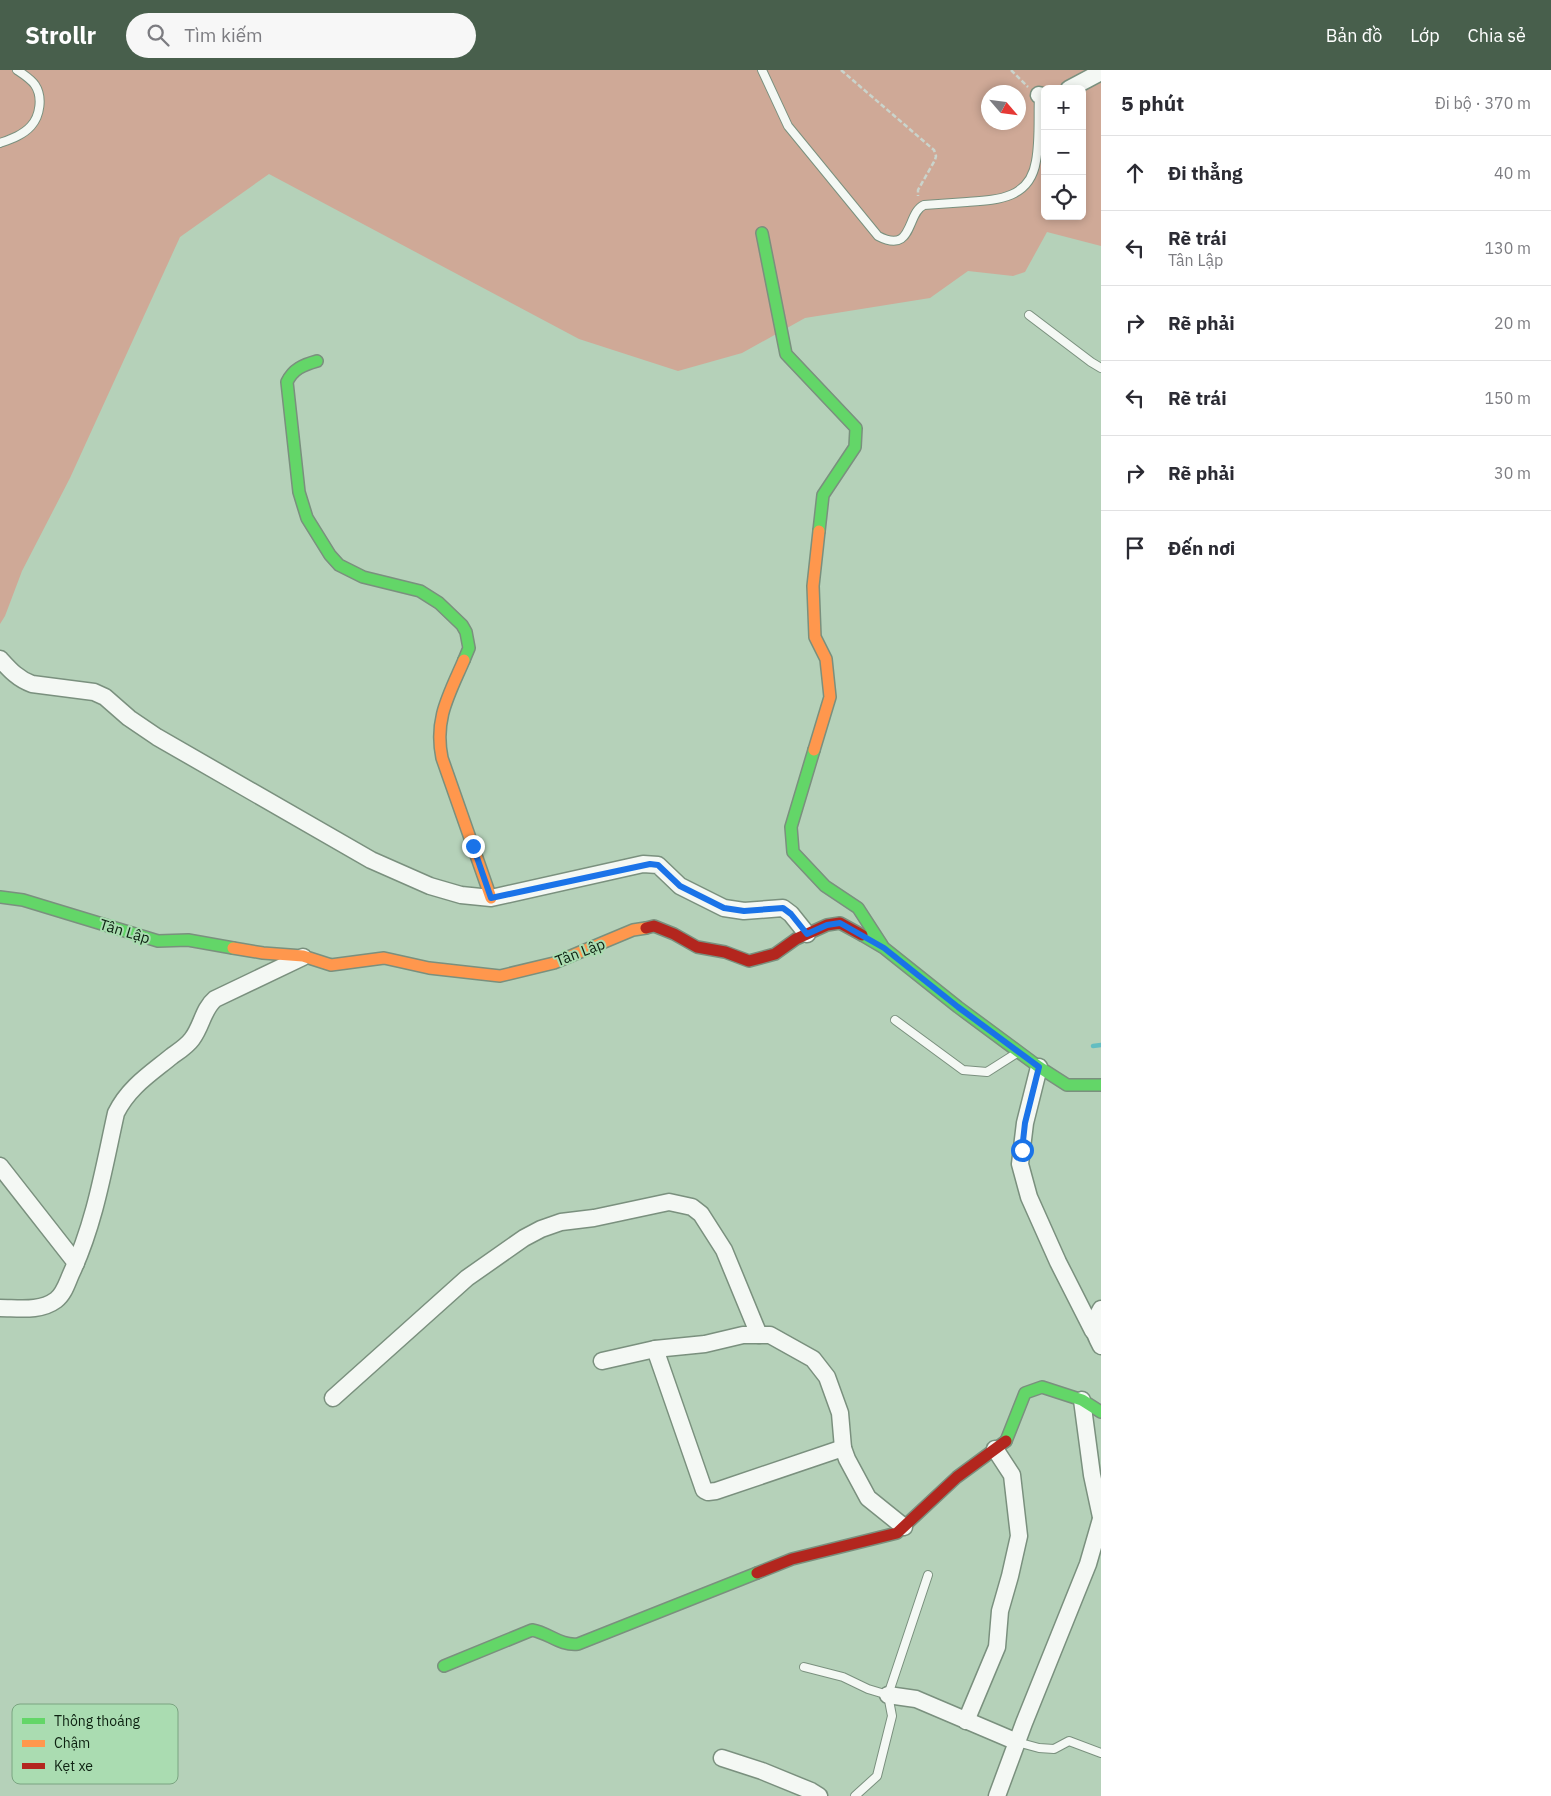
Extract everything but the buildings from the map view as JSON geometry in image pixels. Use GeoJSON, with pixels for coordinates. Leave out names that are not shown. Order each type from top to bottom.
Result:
{"type":"FeatureCollection","features":[{"type":"Feature","properties":{"kind":"street"},"geometry":{"type":"LineString","coordinates":[[1077,85],[1101,72]]}},
{"type":"Feature","properties":{"kind":"street"},"geometry":{"type":"LineString","coordinates":[[762,233],[786,354],[856,428],[855,447],[823,495],[813,586],[815,637],[826,658],[830,697],[791,827],[793,852],[825,886],[858,908],[884,948]]}},
{"type":"Feature","properties":{"kind":"street"},"geometry":{"type":"LineString","coordinates":[[317,361],[299,365],[287,382],[302,506],[307,518],[330,555],[339,565],[363,577],[408,587],[425,594],[439,603],[462,625],[466,632],[468,648],[443,710],[438,743],[491,898]]}},
{"type":"Feature","properties":{"kind":"street"},"geometry":{"type":"LineString","coordinates":[[0,659],[16,676],[32,684],[100,694],[129,718],[157,737],[371,860],[430,886],[461,894],[491,898],[643,864],[655,864],[665,870],[675,883],[724,908],[750,911],[783,908],[791,914],[807,934]]}},
{"type":"Feature","properties":{"kind":"street","name":"Tân Lập"},"geometry":{"type":"LineString","coordinates":[[0,897],[23,900],[158,941],[188,940],[263,953],[303,956],[331,965],[384,958],[429,968],[500,976],[554,963],[633,930],[654,926],[674,934],[697,947],[725,952],[749,961],[775,954],[796,939],[827,925],[840,923],[884,948],[1039,1067],[1067,1085],[1101,1085]]}},
{"type":"Feature","properties":{"kind":"street"},"geometry":{"type":"LineString","coordinates":[[0,1308],[39,1308],[50,1304],[62,1293],[76,1263],[95,1210],[116,1113],[122,1100],[132,1088],[187,1045],[199,1029],[207,1007],[215,998],[303,956]]}},
{"type":"Feature","properties":{"kind":"street"},"geometry":{"type":"LineString","coordinates":[[1039,1067],[1025,1123],[1020,1164],[1029,1197],[1058,1262],[1101,1346]]}},
{"type":"Feature","properties":{"kind":"street"},"geometry":{"type":"LineString","coordinates":[[0,1166],[76,1263]]}},
{"type":"Feature","properties":{"kind":"street"},"geometry":{"type":"LineString","coordinates":[[333,1398],[467,1278],[541,1228],[561,1222],[594,1218],[669,1202],[692,1207],[701,1214],[724,1250],[759,1335]]}},
{"type":"Feature","properties":{"kind":"street"},"geometry":{"type":"LineString","coordinates":[[1093,1331],[1094,1322],[1101,1309]]}},
{"type":"Feature","properties":{"kind":"street"},"geometry":{"type":"LineString","coordinates":[[602,1361],[655,1348],[706,1344],[743,1336],[770,1335],[813,1359],[823,1371],[840,1413],[843,1448],[846,1459],[868,1498],[904,1527]]}},
{"type":"Feature","properties":{"kind":"street"},"geometry":{"type":"LineString","coordinates":[[655,1348],[704,1490],[716,1492],[843,1448]]}},
{"type":"Feature","properties":{"kind":"street"},"geometry":{"type":"LineString","coordinates":[[444,1666],[532,1630],[539,1631],[567,1644],[578,1644],[792,1559],[897,1533],[957,1477],[1006,1441],[1025,1393],[1042,1387],[1082,1400],[1101,1412]]}},
{"type":"Feature","properties":{"kind":"street"},"geometry":{"type":"LineString","coordinates":[[998,1796],[1017,1742],[1088,1564],[1101,1518],[1092,1475],[1082,1400]]}},
{"type":"Feature","properties":{"kind":"street"},"geometry":{"type":"LineString","coordinates":[[966,1720],[997,1648],[1000,1611],[1019,1536],[1012,1475],[995,1450]]}},
{"type":"Feature","properties":{"kind":"street"},"geometry":{"type":"LineString","coordinates":[[888,1695],[916,1699],[1017,1742]]}},
{"type":"Feature","properties":{"kind":"street"},"geometry":{"type":"LineString","coordinates":[[722,1758],[762,1770],[819,1796]]}},
{"type":"Feature","properties":{"kind":"lane"},"geometry":{"type":"LineString","coordinates":[[0,143],[19,135],[31,125],[38,112],[40,99],[35,86],[17,70]]}},
{"type":"Feature","properties":{"kind":"lane"},"geometry":{"type":"LineString","coordinates":[[762,70],[788,126],[878,236],[886,240],[894,241],[907,232],[920,207],[924,205],[997,200],[1021,190],[1030,177],[1036,162],[1041,107]]}},
{"type":"Feature","properties":{"kind":"lane"},"geometry":{"type":"LineString","coordinates":[[1029,315],[1101,368]]}},
{"type":"Feature","properties":{"kind":"lane"},"geometry":{"type":"LineString","coordinates":[[895,1020],[963,1070],[987,1072],[1019,1052]]}},
{"type":"Feature","properties":{"kind":"lane"},"geometry":{"type":"LineString","coordinates":[[855,1796],[877,1776],[892,1716],[888,1695],[928,1575]]}},
{"type":"Feature","properties":{"kind":"lane"},"geometry":{"type":"LineString","coordinates":[[804,1668],[843,1677],[868,1689],[888,1695]]}},
{"type":"Feature","properties":{"kind":"lane"},"geometry":{"type":"LineString","coordinates":[[1017,1742],[1039,1748],[1054,1749],[1069,1742],[1101,1753]]}},
{"type":"Feature","properties":{"kind":"path"},"geometry":{"type":"LineString","coordinates":[[841,70],[934,150],[935,160],[918,190],[920,207]]}},
{"type":"Feature","properties":{"kind":"path"},"geometry":{"type":"LineString","coordinates":[[1011,70],[1031,90],[1041,95]]}},
{"type":"Feature","properties":{"kind":"shaded area"},"geometry":{"type":"Polygon","coordinates":[[[0,70],[1101,70],[1101,246],[1047,232],[1025,272],[1013,276],[968,271],[930,298],[805,318],[742,353],[678,371],[579,339],[269,174],[180,237],[70,478],[22,571],[5,616],[0,624],[0,70]]]}},
{"type":"Feature","properties":{"kind":"waterway"},"geometry":{"type":"LineString","coordinates":[[1093,1046],[1101,1045]]}},
{"type":"Feature","properties":{"kind":"traffic: fast"},"geometry":{"type":"LineString","coordinates":[[762,233],[786,354],[856,428],[855,447],[823,495],[819,531]]}},
{"type":"Feature","properties":{"kind":"traffic: fast"},"geometry":{"type":"LineString","coordinates":[[317,361],[299,368],[287,382],[299,492],[307,518],[330,555],[339,565],[363,577],[420,591],[439,603],[462,625],[466,632],[469,648],[464,660]]}},
{"type":"Feature","properties":{"kind":"traffic: fast"},"geometry":{"type":"LineString","coordinates":[[814,750],[791,827],[793,852],[825,886],[858,908],[882,945]]}},
{"type":"Feature","properties":{"kind":"traffic: fast"},"geometry":{"type":"LineString","coordinates":[[0,897],[23,900],[158,941],[188,940],[233,948]]}},
{"type":"Feature","properties":{"kind":"traffic: fast"},"geometry":{"type":"LineString","coordinates":[[862,935],[884,948],[958,1007],[1039,1067],[1067,1085],[1101,1085]]}},
{"type":"Feature","properties":{"kind":"traffic: fast"},"geometry":{"type":"LineString","coordinates":[[1006,1441],[1025,1393],[1042,1387],[1082,1400],[1101,1412]]}},
{"type":"Feature","properties":{"kind":"traffic: fast"},"geometry":{"type":"LineString","coordinates":[[444,1666],[532,1630],[566,1643],[578,1644],[757,1573]]}},
{"type":"Feature","properties":{"kind":"traffic: slow"},"geometry":{"type":"LineString","coordinates":[[814,750],[830,697],[826,659],[815,637],[813,586],[819,531]]}},
{"type":"Feature","properties":{"kind":"traffic: slow"},"geometry":{"type":"LineString","coordinates":[[464,660],[444,708],[441,719],[440,744],[442,758],[491,898]]}},
{"type":"Feature","properties":{"kind":"traffic: slow"},"geometry":{"type":"LineString","coordinates":[[233,948],[263,953],[303,956],[331,965],[384,958],[429,968],[500,976],[554,963],[633,930],[646,928]]}},
{"type":"Feature","properties":{"kind":"traffic: jam"},"geometry":{"type":"LineString","coordinates":[[646,928],[654,926],[674,934],[697,947],[725,952],[749,961],[775,954],[796,939],[827,925],[840,923],[862,935]]}},
{"type":"Feature","properties":{"kind":"traffic: jam"},"geometry":{"type":"LineString","coordinates":[[757,1573],[792,1559],[897,1533],[957,1477],[1006,1441]]}},
{"type":"Feature","properties":{"kind":"route"},"geometry":{"type":"LineString","coordinates":[[473,846],[491,898],[643,864],[655,864],[665,870],[675,883],[724,908],[757,911],[783,908],[791,914],[807,934],[827,925],[840,923],[884,948],[958,1007],[1039,1067],[1025,1123],[1022,1150]]}}]}
